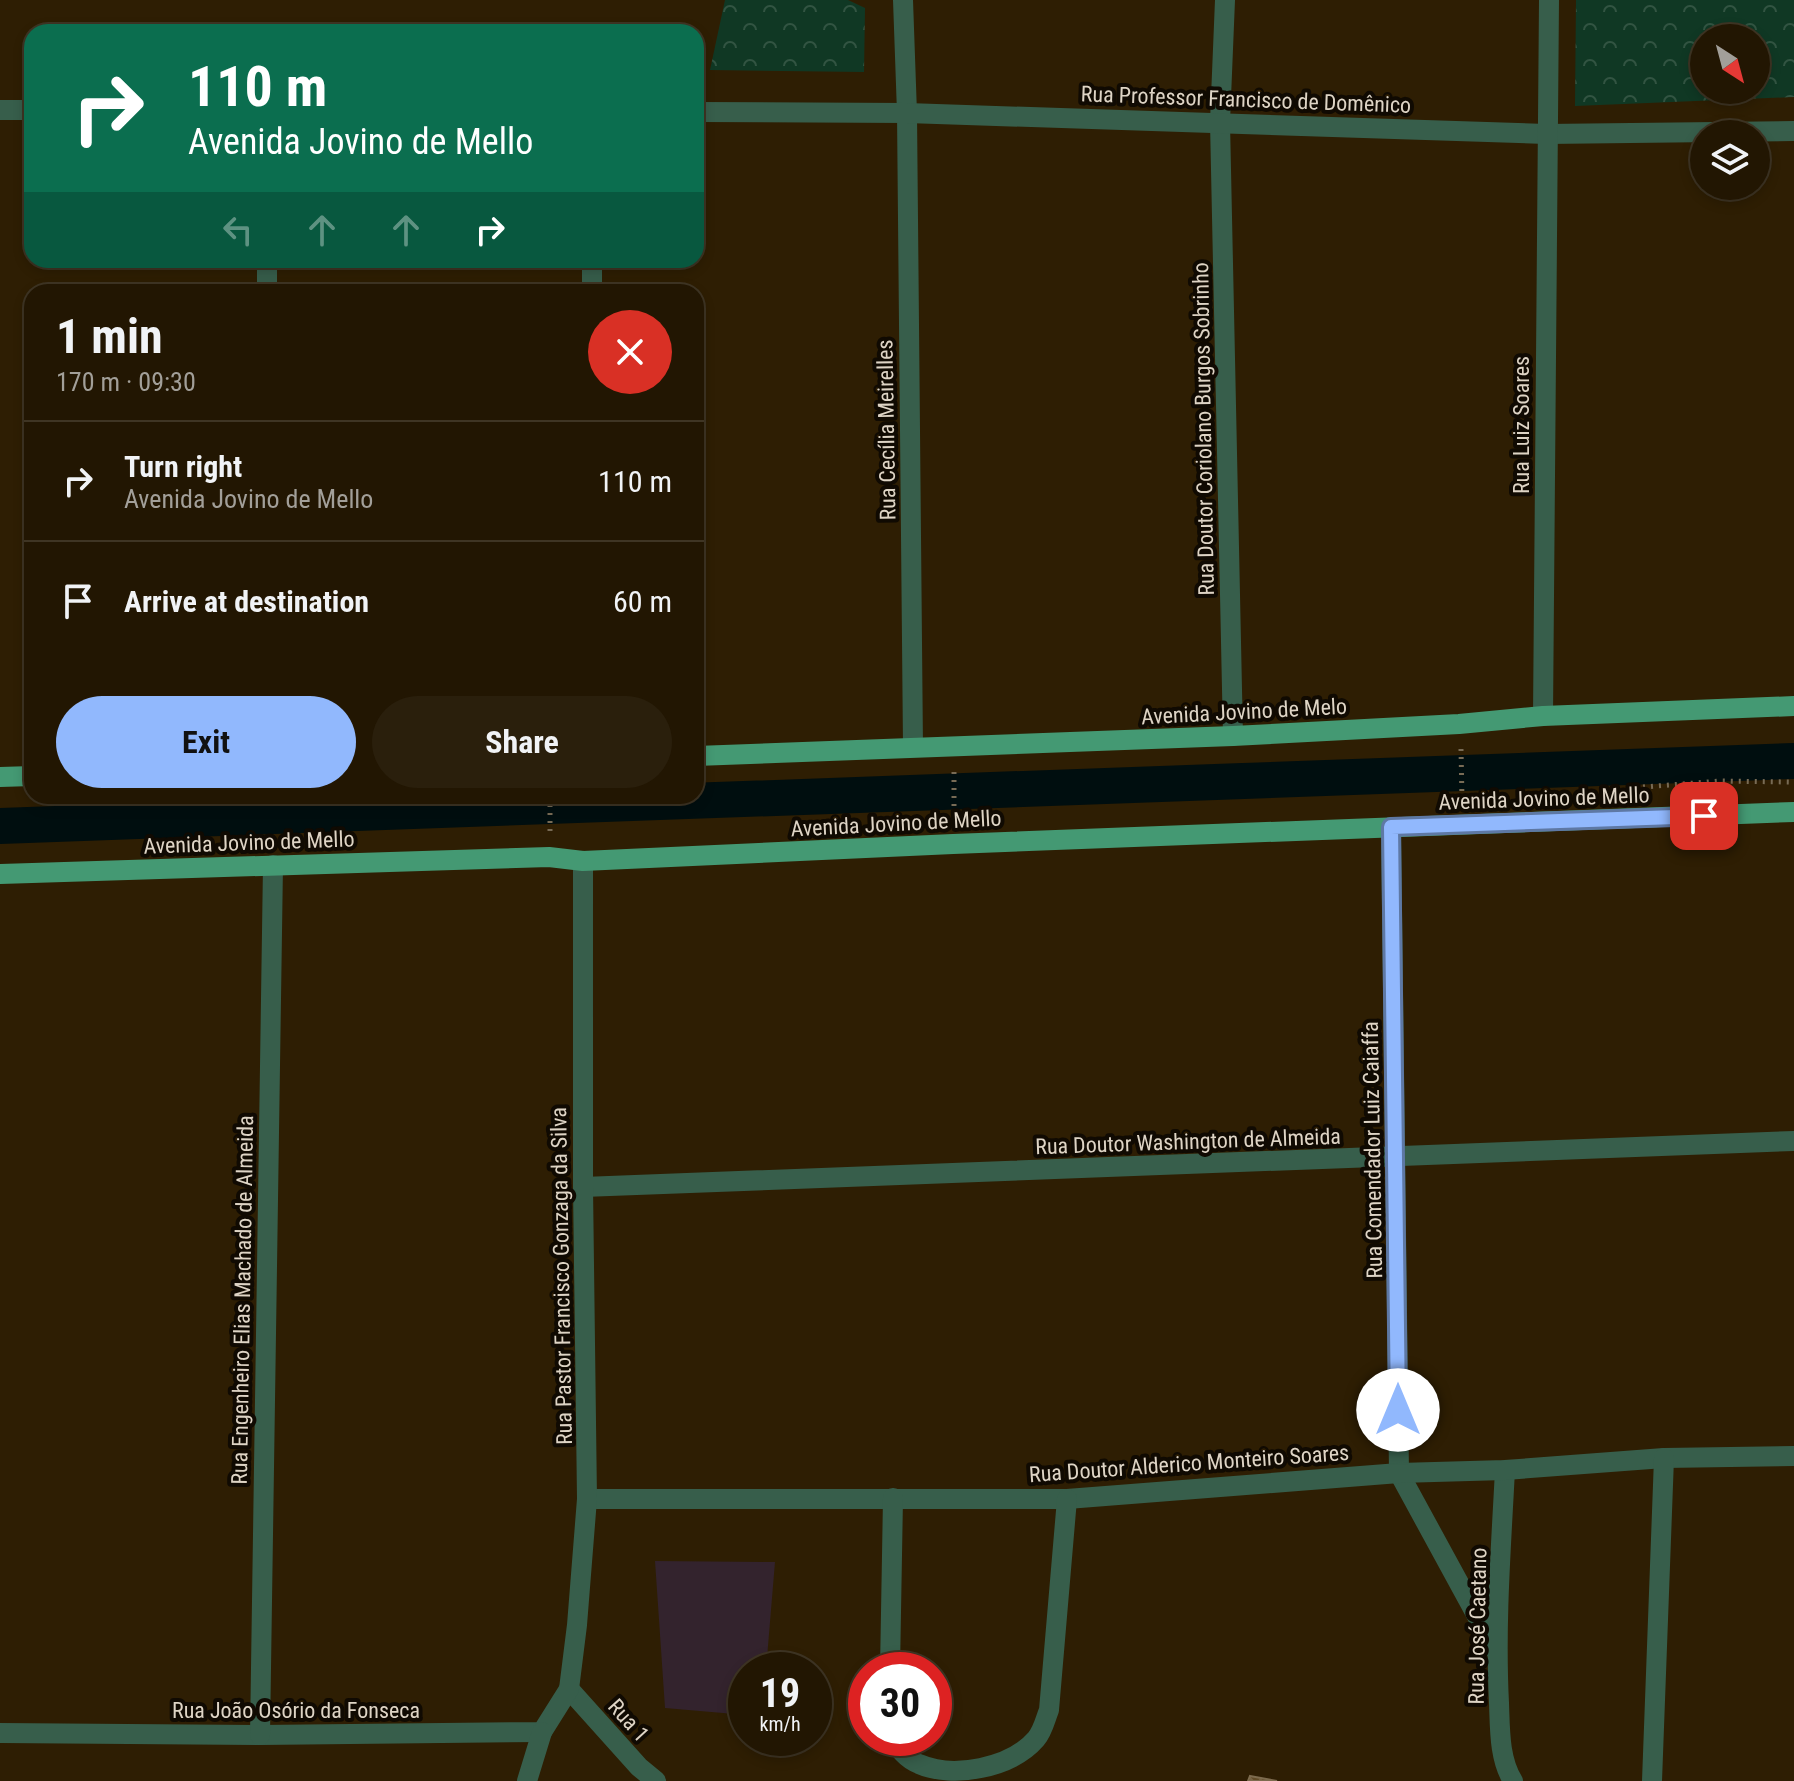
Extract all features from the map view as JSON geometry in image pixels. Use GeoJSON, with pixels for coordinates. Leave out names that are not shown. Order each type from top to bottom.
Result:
{"type":"FeatureCollection","features":[{"type":"Feature","properties":{"kind":"main road","name":"Avenida Jovino de Melo"},"geometry":{"type":"LineString","coordinates":[[704,756],[1233,736],[1459,724],[1543,716],[1794,706]]}},
{"type":"Feature","properties":{"kind":"main road"},"geometry":{"type":"LineString","coordinates":[[0,777],[24,776]]}},
{"type":"Feature","properties":{"kind":"main road","name":"Avenida Jovino de Mello"},"geometry":{"type":"LineString","coordinates":[[0,874],[549,857],[583,861],[1794,812]]}},
{"type":"Feature","properties":{"kind":"street","name":"Rua Cecília Meirelles"},"geometry":{"type":"LineString","coordinates":[[903,0],[907,113],[913,747]]}},
{"type":"Feature","properties":{"kind":"street","name":"Rua Doutor Coriolano Burgos Sobrinho"},"geometry":{"type":"LineString","coordinates":[[1225,0],[1220,122],[1233,736]]}},
{"type":"Feature","properties":{"kind":"street","name":"Rua Luiz Soares"},"geometry":{"type":"LineString","coordinates":[[1543,716],[1549,0]]}},
{"type":"Feature","properties":{"kind":"street"},"geometry":{"type":"LineString","coordinates":[[0,110],[24,110]]}},
{"type":"Feature","properties":{"kind":"street","name":"Rua Professor Francisco de Domênico"},"geometry":{"type":"LineString","coordinates":[[704,112],[907,113],[1546,134],[1794,131]]}},
{"type":"Feature","properties":{"kind":"street","name":"Rua Comendador Luiz Caiaffa"},"geometry":{"type":"LineString","coordinates":[[1391,827],[1399,1473]]}},
{"type":"Feature","properties":{"kind":"street","name":"Rua Pastor Francisco Gonzaga da Silva"},"geometry":{"type":"LineString","coordinates":[[569,1689],[587,1499],[583,861]]}},
{"type":"Feature","properties":{"kind":"street","name":"Rua Engenheiro Elias Machado de Almeida"},"geometry":{"type":"LineString","coordinates":[[260,1735],[273,865]]}},
{"type":"Feature","properties":{"kind":"street","name":"Rua Doutor Washington de Almeida"},"geometry":{"type":"LineString","coordinates":[[583,1187],[1794,1141]]}},
{"type":"Feature","properties":{"kind":"street","name":"Rua Doutor Alderico Monteiro Soares"},"geometry":{"type":"LineString","coordinates":[[587,1499],[1067,1499],[1399,1473],[1505,1470],[1664,1458],[1794,1456]]}},
{"type":"Feature","properties":{"kind":"street"},"geometry":{"type":"LineString","coordinates":[[1652,1781],[1664,1458]]}},
{"type":"Feature","properties":{"kind":"street","name":"Rua José Caetano"},"geometry":{"type":"LineString","coordinates":[[1505,1470],[1496,1651],[1501,1739],[1513,1781]]}},
{"type":"Feature","properties":{"kind":"street"},"geometry":{"type":"LineString","coordinates":[[1399,1473],[1496,1651]]}},
{"type":"Feature","properties":{"kind":"street"},"geometry":{"type":"LineString","coordinates":[[890,1652],[893,1498]]}},
{"type":"Feature","properties":{"kind":"street"},"geometry":{"type":"LineString","coordinates":[[908,1756],[916,1763],[936,1770],[995,1764],[1016,1754],[1041,1732],[1049,1710],[1067,1499]]}},
{"type":"Feature","properties":{"kind":"street"},"geometry":{"type":"LineString","coordinates":[[527,1781],[542,1732],[569,1689]]}},
{"type":"Feature","properties":{"kind":"street","name":"Rua 1"},"geometry":{"type":"LineString","coordinates":[[569,1689],[639,1767],[656,1781]]}},
{"type":"Feature","properties":{"kind":"street","name":"Rua João Osório da Fonseca"},"geometry":{"type":"LineString","coordinates":[[0,1733],[260,1735],[542,1732]]}},
{"type":"Feature","properties":{"kind":"path"},"geometry":{"type":"LineString","coordinates":[[1461,752],[1462,809]]}},
{"type":"Feature","properties":{"kind":"path"},"geometry":{"type":"LineString","coordinates":[[954,771],[954,825]]}},
{"type":"Feature","properties":{"kind":"path"},"geometry":{"type":"LineString","coordinates":[[550,804],[550,838]]}},
{"type":"Feature","properties":{"kind":"shaded area"},"geometry":{"type":"Polygon","coordinates":[[[655,1561],[775,1562],[768,1652],[728,1652],[728,1713],[665,1708],[655,1561]]]}},
{"type":"Feature","properties":{"kind":"green space"},"geometry":{"type":"Polygon","coordinates":[[[725,0],[848,0],[865,8],[864,72],[710,70],[725,0]]]}},
{"type":"Feature","properties":{"kind":"green space"},"geometry":{"type":"Polygon","coordinates":[[[1576,0],[1794,0],[1794,97],[1770,98],[1770,24],[1690,24],[1690,101],[1575,106],[1576,0]]]}},
{"type":"Feature","properties":{"kind":"building"},"geometry":{"type":"Polygon","coordinates":[[[1250,1776],[1277,1781],[1248,1781],[1250,1776]]]}},
{"type":"Feature","properties":{"kind":"waterway"},"geometry":{"type":"LineString","coordinates":[[704,800],[1794,761]]}},
{"type":"Feature","properties":{"kind":"waterway"},"geometry":{"type":"LineString","coordinates":[[0,826],[607,804]]}},
{"type":"Feature","properties":{"kind":"route"},"geometry":{"type":"LineString","coordinates":[[1398,1410],[1391,827],[1704,816]]}}]}
